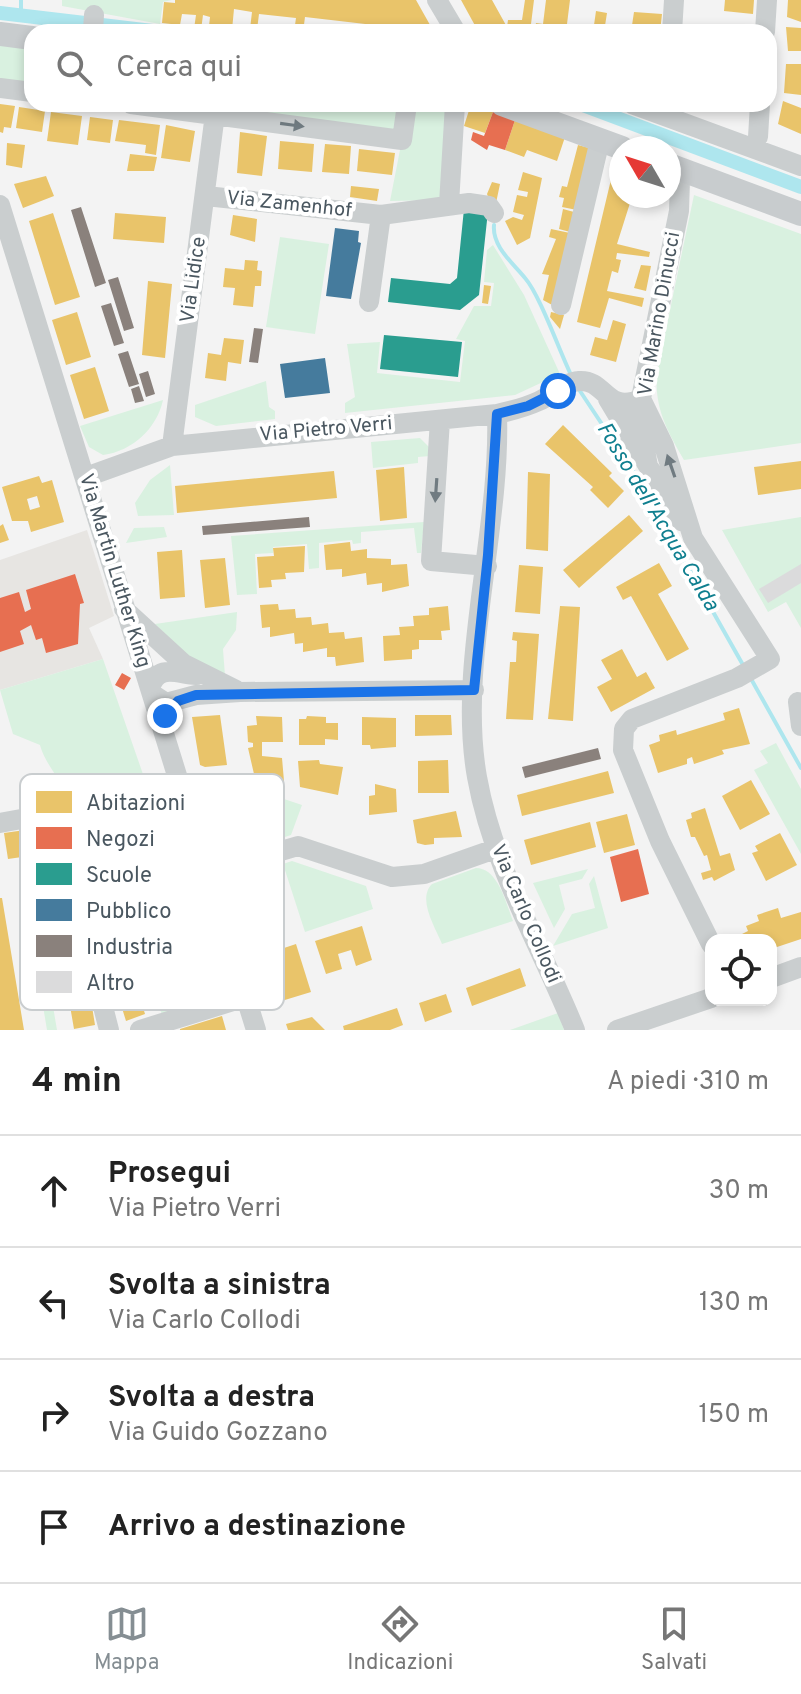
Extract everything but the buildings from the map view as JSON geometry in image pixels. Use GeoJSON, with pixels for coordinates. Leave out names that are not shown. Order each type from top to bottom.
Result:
{"type":"FeatureCollection","features":[{"type":"Feature","properties":{"kind":"main road"},"geometry":{"type":"LineString","coordinates":[[0,34],[24,37]]}},
{"type":"Feature","properties":{"kind":"main road"},"geometry":{"type":"LineString","coordinates":[[524,112],[609,143]]}},
{"type":"Feature","properties":{"kind":"main road"},"geometry":{"type":"LineString","coordinates":[[681,169],[801,214]]}},
{"type":"Feature","properties":{"kind":"street"},"geometry":{"type":"LineString","coordinates":[[437,0],[451,24]]}},
{"type":"Feature","properties":{"kind":"street"},"geometry":{"type":"LineString","coordinates":[[672,24],[674,0]]}},
{"type":"Feature","properties":{"kind":"street"},"geometry":{"type":"LineString","coordinates":[[766,24],[767,0]]}},
{"type":"Feature","properties":{"kind":"street"},"geometry":{"type":"LineString","coordinates":[[0,88],[24,91]]}},
{"type":"Feature","properties":{"kind":"street"},"geometry":{"type":"LineString","coordinates":[[198,112],[402,140],[406,112]]}},
{"type":"Feature","properties":{"kind":"street"},"geometry":{"type":"LineString","coordinates":[[449,204],[454,112]]}},
{"type":"Feature","properties":{"kind":"street"},"geometry":{"type":"LineString","coordinates":[[654,112],[801,166]]}},
{"type":"Feature","properties":{"kind":"street"},"geometry":{"type":"LineString","coordinates":[[688,112],[801,152]]}},
{"type":"Feature","properties":{"kind":"street"},"geometry":{"type":"LineString","coordinates":[[758,137],[760,112]]}},
{"type":"Feature","properties":{"kind":"street","name":"Via Lidice"},"geometry":{"type":"LineString","coordinates":[[172,446],[215,114]]}},
{"type":"Feature","properties":{"kind":"street"},"geometry":{"type":"LineString","coordinates":[[561,305],[609,150]]}},
{"type":"Feature","properties":{"kind":"street","name":"Via Marino Dinucci"},"geometry":{"type":"LineString","coordinates":[[679,211],[693,187],[705,178]]}},
{"type":"Feature","properties":{"kind":"street","name":"Via Zamenhof"},"geometry":{"type":"LineString","coordinates":[[206,196],[381,215],[369,302]]}},
{"type":"Feature","properties":{"kind":"street"},"geometry":{"type":"LineString","coordinates":[[381,215],[449,204],[489,206],[494,213]]}},
{"type":"Feature","properties":{"kind":"street","name":"Via Martin Luther King"},"geometry":{"type":"LineString","coordinates":[[0,205],[176,774]]}},
{"type":"Feature","properties":{"kind":"street","name":"Via Marino Dinucci"},"geometry":{"type":"LineString","coordinates":[[679,208],[641,399],[664,446],[693,538],[770,659],[737,678],[632,719],[626,723],[622,738],[623,750],[660,841],[706,934]]}},
{"type":"Feature","properties":{"kind":"street","name":"Via Pietro Verri"},"geometry":{"type":"LineString","coordinates":[[86,477],[172,446],[497,414],[528,406],[574,383],[601,389],[608,399]]}},
{"type":"Feature","properties":{"kind":"street"},"geometry":{"type":"LineString","coordinates":[[608,399],[627,404],[641,399],[638,423],[648,466]]}},
{"type":"Feature","properties":{"kind":"street"},"geometry":{"type":"LineString","coordinates":[[608,399],[693,538]]}},
{"type":"Feature","properties":{"kind":"street","name":"Via Carlo Collodi"},"geometry":{"type":"LineString","coordinates":[[497,414],[487,566],[474,690],[477,777],[495,849],[575,1030]]}},
{"type":"Feature","properties":{"kind":"street"},"geometry":{"type":"LineString","coordinates":[[440,420],[431,561],[487,566]]}},
{"type":"Feature","properties":{"kind":"street"},"geometry":{"type":"LineString","coordinates":[[123,607],[191,675]]}},
{"type":"Feature","properties":{"kind":"street"},"geometry":{"type":"LineString","coordinates":[[240,692],[173,670],[154,677],[151,691],[161,702],[240,692],[474,690]]}},
{"type":"Feature","properties":{"kind":"street"},"geometry":{"type":"LineString","coordinates":[[161,724],[178,701],[191,675]]}},
{"type":"Feature","properties":{"kind":"street"},"geometry":{"type":"LineString","coordinates":[[798,702],[801,726]]}},
{"type":"Feature","properties":{"kind":"street"},"geometry":{"type":"LineString","coordinates":[[0,823],[20,819]]}},
{"type":"Feature","properties":{"kind":"street"},"geometry":{"type":"LineString","coordinates":[[284,850],[298,846],[392,877],[424,874],[495,849]]}},
{"type":"Feature","properties":{"kind":"street"},"geometry":{"type":"LineString","coordinates":[[777,976],[801,967]]}},
{"type":"Feature","properties":{"kind":"street"},"geometry":{"type":"LineString","coordinates":[[617,1030],[705,1000]]}},
{"type":"Feature","properties":{"kind":"street"},"geometry":{"type":"LineString","coordinates":[[104,1010],[109,1030]]}},
{"type":"Feature","properties":{"kind":"street"},"geometry":{"type":"LineString","coordinates":[[140,1030],[204,1010]]}},
{"type":"Feature","properties":{"kind":"street","name":"Via Martin Luther King"},"geometry":{"type":"LineString","coordinates":[[250,1010],[256,1030]]}},
{"type":"Feature","properties":{"kind":"shaded area"},"geometry":{"type":"Polygon","coordinates":[[[87,530],[114,616],[89,628],[103,659],[0,690],[0,560],[87,530]]]}},
{"type":"Feature","properties":{"kind":"green space"},"geometry":{"type":"Polygon","coordinates":[[[62,0],[172,0],[163,2],[160,24],[62,6],[62,0]]]}},
{"type":"Feature","properties":{"kind":"green space"},"geometry":{"type":"Polygon","coordinates":[[[0,34],[24,37],[24,91],[0,88],[0,34]]]}},
{"type":"Feature","properties":{"kind":"green space"},"geometry":{"type":"Polygon","coordinates":[[[191,112],[406,112],[402,140],[191,112]]]}},
{"type":"Feature","properties":{"kind":"green space"},"geometry":{"type":"Polygon","coordinates":[[[407,112],[450,112],[444,200],[390,201],[407,112]]]}},
{"type":"Feature","properties":{"kind":"green space"},"geometry":{"type":"Polygon","coordinates":[[[694,195],[801,234],[801,443],[684,460],[667,428],[658,397],[657,372],[694,195]]]}},
{"type":"Feature","properties":{"kind":"green space"},"geometry":{"type":"Polygon","coordinates":[[[280,237],[329,244],[315,334],[266,327],[280,237]]]}},
{"type":"Feature","properties":{"kind":"green space"},"geometry":{"type":"Polygon","coordinates":[[[493,245],[524,295],[560,374],[515,395],[345,413],[345,403],[355,397],[347,344],[380,342],[377,373],[460,382],[465,341],[456,339],[474,306],[491,306],[494,283],[484,282],[487,250],[493,245]]]}},
{"type":"Feature","properties":{"kind":"green space"},"geometry":{"type":"Polygon","coordinates":[[[266,381],[269,407],[275,411],[275,419],[216,426],[195,417],[195,405],[266,381]]]}},
{"type":"Feature","properties":{"kind":"green space"},"geometry":{"type":"Polygon","coordinates":[[[163,400],[149,429],[134,443],[103,455],[89,447],[80,426],[163,400]]]}},
{"type":"Feature","properties":{"kind":"green space"},"geometry":{"type":"Polygon","coordinates":[[[420,438],[429,447],[430,456],[418,457],[418,463],[373,468],[371,442],[420,438]]]}},
{"type":"Feature","properties":{"kind":"green space"},"geometry":{"type":"Polygon","coordinates":[[[170,465],[174,515],[138,516],[135,503],[150,480],[170,465]]]}},
{"type":"Feature","properties":{"kind":"green space"},"geometry":{"type":"Polygon","coordinates":[[[801,517],[801,628],[786,602],[768,612],[722,530],[801,517]]]}},
{"type":"Feature","properties":{"kind":"green space"},"geometry":{"type":"Polygon","coordinates":[[[424,522],[421,553],[417,553],[414,528],[361,532],[361,543],[353,544],[352,540],[319,543],[319,568],[309,569],[307,544],[273,547],[273,553],[255,554],[257,594],[237,595],[231,536],[424,522]]]}},
{"type":"Feature","properties":{"kind":"green space"},"geometry":{"type":"Polygon","coordinates":[[[164,527],[167,537],[126,543],[134,528],[164,527]]]}},
{"type":"Feature","properties":{"kind":"green space"},"geometry":{"type":"Polygon","coordinates":[[[237,612],[236,630],[223,649],[225,676],[191,659],[155,624],[237,612]]]}},
{"type":"Feature","properties":{"kind":"green space"},"geometry":{"type":"Polygon","coordinates":[[[103,659],[143,774],[55,774],[40,745],[13,734],[0,690],[103,659]]]}},
{"type":"Feature","properties":{"kind":"green space"},"geometry":{"type":"Polygon","coordinates":[[[776,743],[801,789],[801,854],[754,770],[768,763],[760,751],[776,743]]]}},
{"type":"Feature","properties":{"kind":"green space"},"geometry":{"type":"Polygon","coordinates":[[[284,799],[302,805],[291,835],[284,837],[284,799]]]}},
{"type":"Feature","properties":{"kind":"green space"},"geometry":{"type":"Polygon","coordinates":[[[292,861],[366,886],[373,909],[305,932],[284,864],[292,861]]]}},
{"type":"Feature","properties":{"kind":"green space"},"geometry":{"type":"Polygon","coordinates":[[[476,868],[484,870],[496,880],[513,921],[442,944],[429,913],[428,890],[432,884],[476,868]]]}},
{"type":"Feature","properties":{"kind":"green space"},"geometry":{"type":"Polygon","coordinates":[[[588,869],[582,879],[559,885],[565,909],[554,928],[533,883],[588,869]]]}},
{"type":"Feature","properties":{"kind":"green space"},"geometry":{"type":"Polygon","coordinates":[[[594,876],[608,928],[553,946],[572,914],[595,908],[589,884],[594,876]]]}},
{"type":"Feature","properties":{"kind":"green space"},"geometry":{"type":"Polygon","coordinates":[[[44,1010],[54,1010],[57,1030],[47,1030],[44,1010]]]}},
{"type":"Feature","properties":{"kind":"green space"},"geometry":{"type":"Polygon","coordinates":[[[160,1010],[172,1010],[173,1012],[162,1015],[160,1010]]]}},
{"type":"Feature","properties":{"kind":"green space"},"geometry":{"type":"Polygon","coordinates":[[[558,1013],[564,1030],[510,1030],[558,1013]]]}},
{"type":"Feature","properties":{"kind":"waterway"},"geometry":{"type":"LineString","coordinates":[[21,0],[21,16]]}},
{"type":"Feature","properties":{"kind":"waterway"},"geometry":{"type":"LineString","coordinates":[[0,13],[93,24]]}},
{"type":"Feature","properties":{"kind":"waterway"},"geometry":{"type":"LineString","coordinates":[[601,112],[801,187]]}},
{"type":"Feature","properties":{"kind":"waterway","name":"Fosso dell'Acqua Calda"},"geometry":{"type":"LineString","coordinates":[[494,225],[500,247],[537,297],[572,377]]}},
{"type":"Feature","properties":{"kind":"waterway","name":"Fosso dell'Acqua Calda"},"geometry":{"type":"LineString","coordinates":[[578,388],[637,477],[743,665]]}},
{"type":"Feature","properties":{"kind":"waterway","name":"Fosso dell'Acqua Calda"},"geometry":{"type":"LineString","coordinates":[[750,677],[801,768]]}},
{"type":"Feature","properties":{"kind":"route"},"geometry":{"type":"LineString","coordinates":[[165,716],[178,701],[196,695],[326,690],[474,690],[488,555],[497,414],[528,406],[558,391]]}}]}
